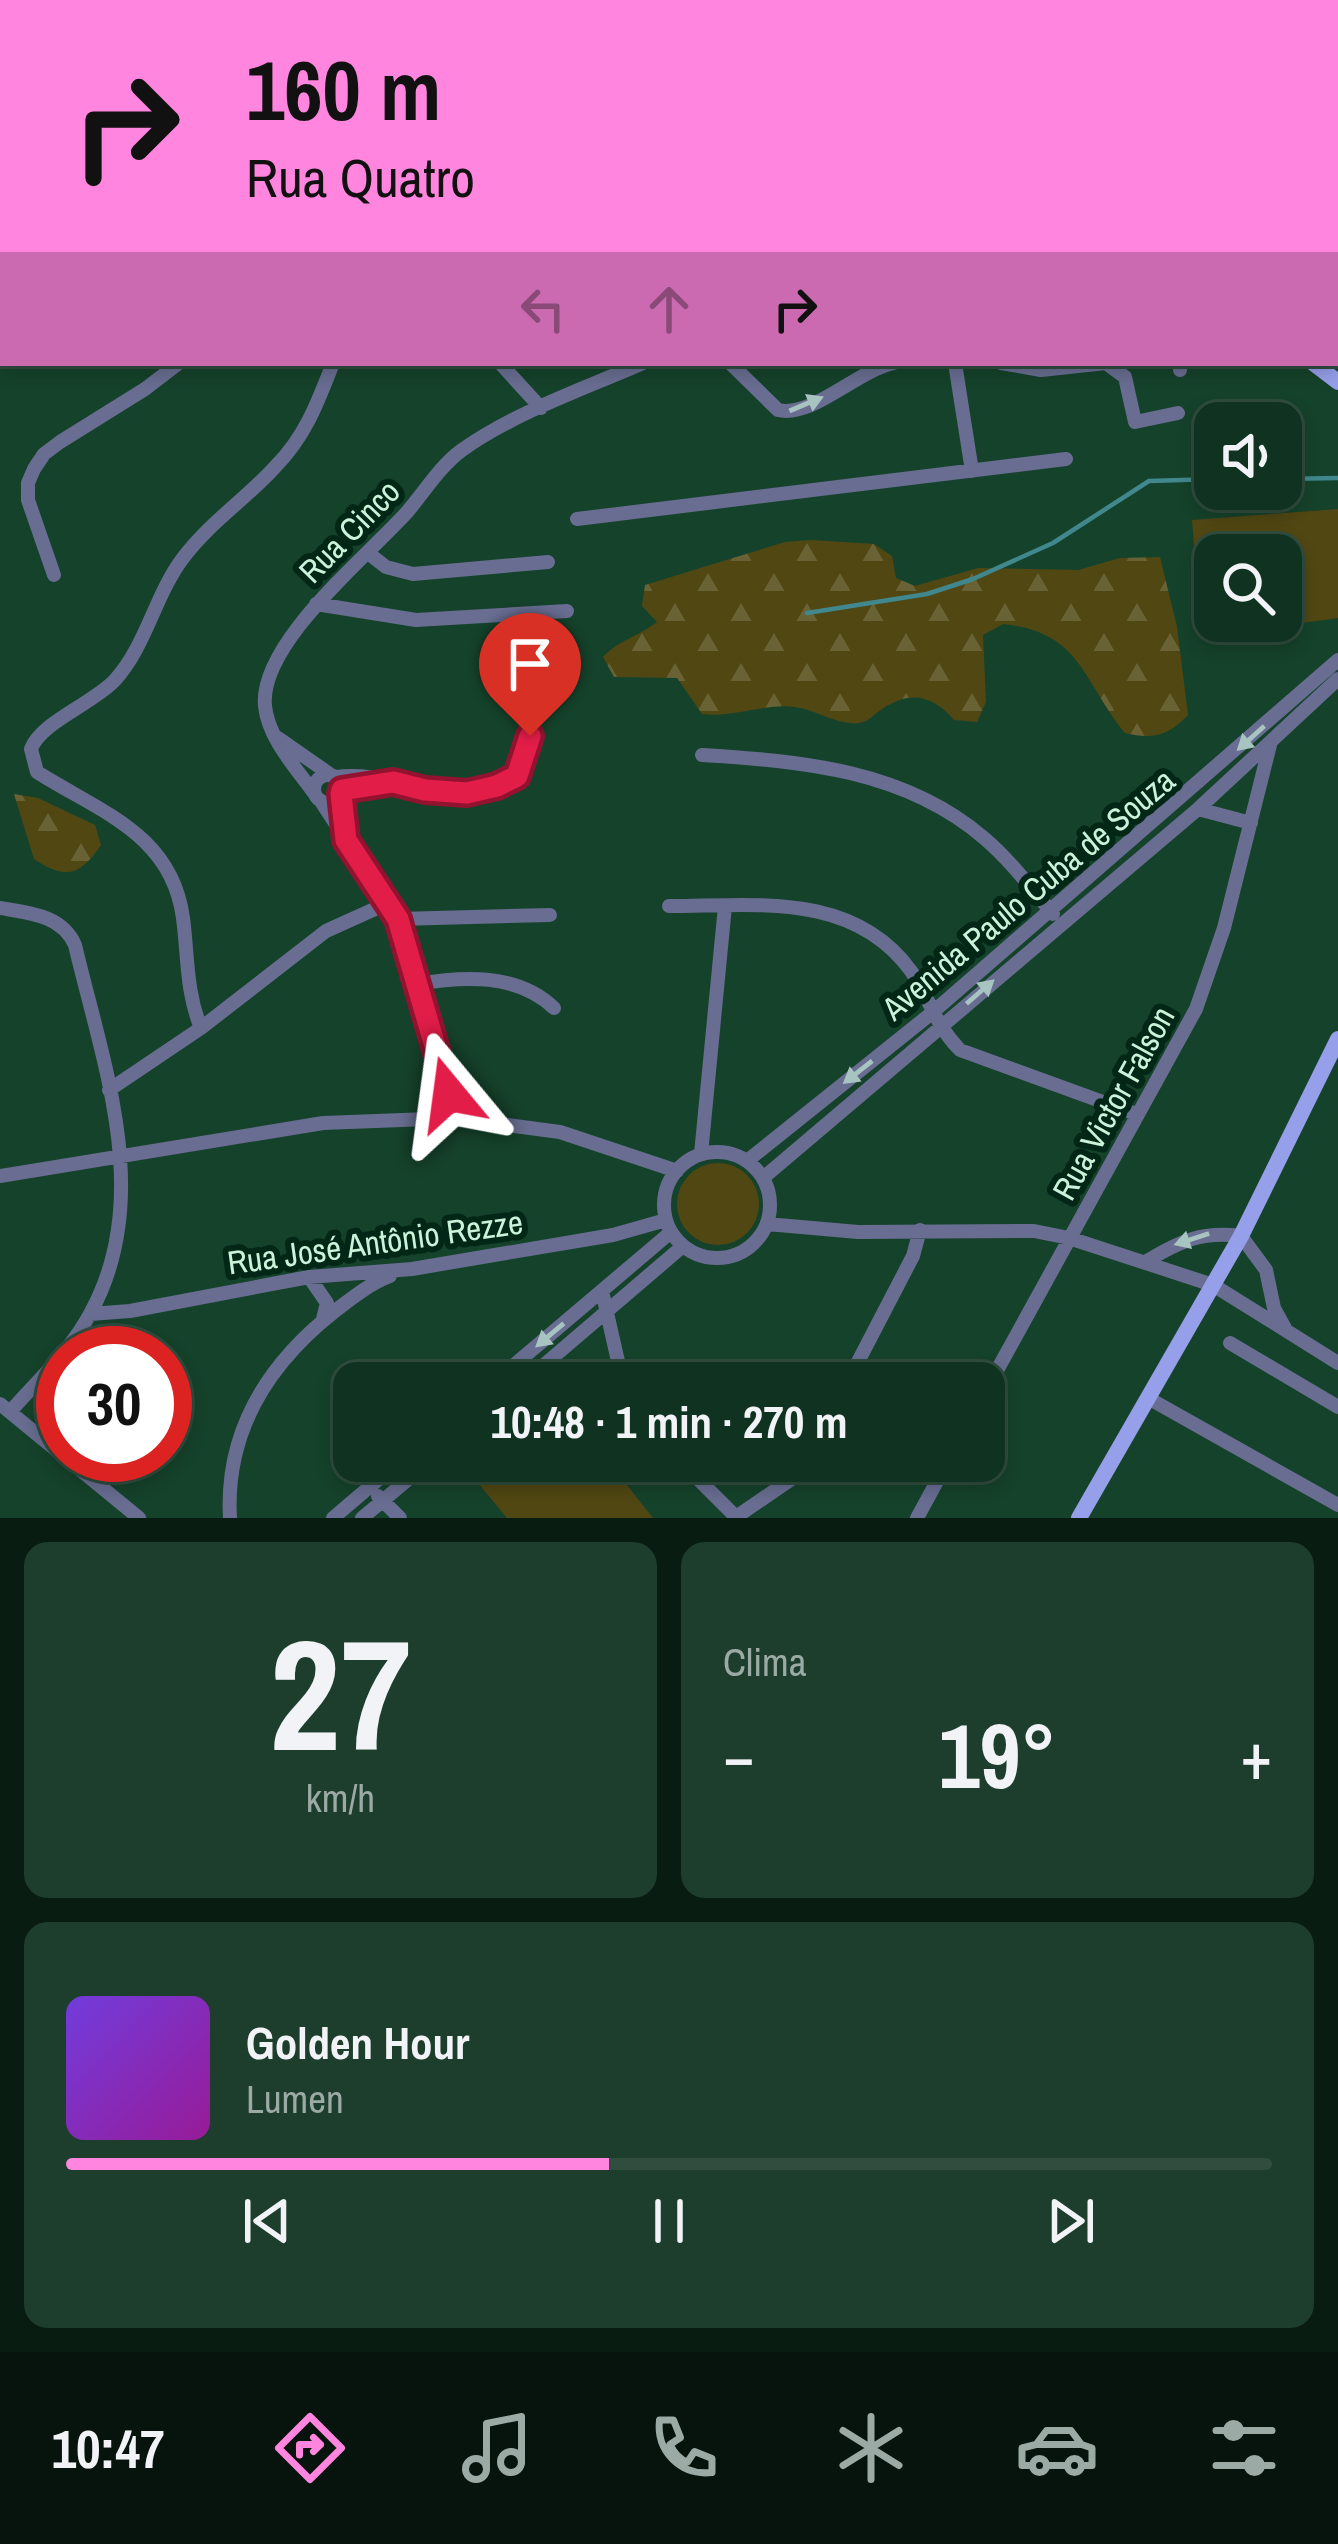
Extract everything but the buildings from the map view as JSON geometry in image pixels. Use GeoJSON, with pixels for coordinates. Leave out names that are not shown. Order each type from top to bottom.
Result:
{"type":"FeatureCollection","features":[{"type":"Feature","properties":{"kind":"main road"},"geometry":{"type":"LineString","coordinates":[[1079,1518],[1213,1286],[1338,1039]]}},
{"type":"Feature","properties":{"kind":"street"},"geometry":{"type":"LineString","coordinates":[[54,575],[32,515],[28,483],[34,469],[60,442],[175,366]]}},
{"type":"Feature","properties":{"kind":"street"},"geometry":{"type":"LineString","coordinates":[[201,1028],[187,978],[182,911],[163,858],[121,823],[37,772],[31,749],[41,734],[96,697],[124,670],[185,555],[277,466],[305,429],[332,366]]}},
{"type":"Feature","properties":{"kind":"street"},"geometry":{"type":"LineString","coordinates":[[503,366],[542,408]]}},
{"type":"Feature","properties":{"kind":"street","name":"Rua Cinco"},"geometry":{"type":"LineString","coordinates":[[455,1118],[398,919],[278,738],[268,720],[267,686],[295,630],[450,459],[542,408],[637,366]]}},
{"type":"Feature","properties":{"kind":"street"},"geometry":{"type":"LineString","coordinates":[[733,366],[778,410],[788,412],[882,366]]}},
{"type":"Feature","properties":{"kind":"street"},"geometry":{"type":"LineString","coordinates":[[955,366],[972,471]]}},
{"type":"Feature","properties":{"kind":"street"},"geometry":{"type":"LineString","coordinates":[[1018,366],[1041,370],[1078,366]]}},
{"type":"Feature","properties":{"kind":"street"},"geometry":{"type":"LineString","coordinates":[[1109,366],[1125,377],[1136,422],[1178,413]]}},
{"type":"Feature","properties":{"kind":"street"},"geometry":{"type":"LineString","coordinates":[[577,519],[1066,459]]}},
{"type":"Feature","properties":{"kind":"street"},"geometry":{"type":"LineString","coordinates":[[368,553],[397,572],[413,574],[548,562]]}},
{"type":"Feature","properties":{"kind":"street"},"geometry":{"type":"LineString","coordinates":[[316,604],[416,620],[567,611]]}},
{"type":"Feature","properties":{"kind":"street","name":"Avenida Paulo Cuba de Souza"},"geometry":{"type":"LineString","coordinates":[[747,1161],[933,1012],[1338,660]]}},
{"type":"Feature","properties":{"kind":"street","name":"Avenida Paulo Cuba de Souza"},"geometry":{"type":"LineString","coordinates":[[764,1178],[1198,809],[1338,680]]}},
{"type":"Feature","properties":{"kind":"street"},"geometry":{"type":"LineString","coordinates":[[337,784],[329,803],[317,796],[318,779],[337,784],[393,782],[467,793],[497,786],[517,776],[530,736]]}},
{"type":"Feature","properties":{"kind":"street"},"geometry":{"type":"LineString","coordinates":[[278,738],[337,784],[346,840]]}},
{"type":"Feature","properties":{"kind":"street","name":"Rua Victor Falson"},"geometry":{"type":"LineString","coordinates":[[1001,1362],[1203,991],[1270,745]]}},
{"type":"Feature","properties":{"kind":"street"},"geometry":{"type":"LineString","coordinates":[[702,755],[800,762],[897,785],[982,836],[1061,922]]}},
{"type":"Feature","properties":{"kind":"street"},"geometry":{"type":"LineString","coordinates":[[1198,809],[1251,824]]}},
{"type":"Feature","properties":{"kind":"street"},"geometry":{"type":"LineString","coordinates":[[109,1090],[201,1028],[326,931],[388,904]]}},
{"type":"Feature","properties":{"kind":"street"},"geometry":{"type":"LineString","coordinates":[[669,906],[775,906],[832,914],[863,925],[911,971],[939,1028],[960,1049],[1136,1114]]}},
{"type":"Feature","properties":{"kind":"street"},"geometry":{"type":"LineString","coordinates":[[701,1154],[724,906]]}},
{"type":"Feature","properties":{"kind":"street"},"geometry":{"type":"LineString","coordinates":[[0,908],[54,921],[70,934],[122,1158],[118,1230],[107,1275],[90,1314],[67,1348],[5,1408],[139,1518]]}},
{"type":"Feature","properties":{"kind":"street"},"geometry":{"type":"LineString","coordinates":[[398,919],[550,915]]}},
{"type":"Feature","properties":{"kind":"street"},"geometry":{"type":"LineString","coordinates":[[417,983],[461,978],[497,981],[525,986],[554,1007]]}},
{"type":"Feature","properties":{"kind":"street"},"geometry":{"type":"LineString","coordinates":[[0,1176],[323,1123],[455,1118],[560,1132],[677,1171]]}},
{"type":"Feature","properties":{"kind":"street"},"geometry":{"type":"LineString","coordinates":[[701,1154],[732,1154],[747,1161],[764,1178],[770,1197],[767,1224],[759,1239],[731,1257],[698,1255],[683,1246],[669,1226],[668,1186],[677,1171],[701,1154]]}},
{"type":"Feature","properties":{"kind":"street"},"geometry":{"type":"LineString","coordinates":[[767,1224],[858,1232],[1034,1231],[1069,1238],[1213,1286],[1338,1363]]}},
{"type":"Feature","properties":{"kind":"street"},"geometry":{"type":"LineString","coordinates":[[518,1362],[669,1226]]}},
{"type":"Feature","properties":{"kind":"street","name":"Rua José Antônio Rezze"},"geometry":{"type":"LineString","coordinates":[[90,1314],[130,1311],[309,1277],[412,1269],[669,1226]]}},
{"type":"Feature","properties":{"kind":"street"},"geometry":{"type":"LineString","coordinates":[[858,1362],[913,1256],[920,1230]]}},
{"type":"Feature","properties":{"kind":"street"},"geometry":{"type":"LineString","coordinates":[[1147,1261],[1203,1234],[1240,1236],[1259,1256],[1277,1317],[1293,1336]]}},
{"type":"Feature","properties":{"kind":"street"},"geometry":{"type":"LineString","coordinates":[[549,1362],[683,1246]]}},
{"type":"Feature","properties":{"kind":"street"},"geometry":{"type":"LineString","coordinates":[[230,1518],[237,1444],[281,1358],[362,1290],[412,1269]]}},
{"type":"Feature","properties":{"kind":"street"},"geometry":{"type":"LineString","coordinates":[[309,1277],[327,1304],[323,1321]]}},
{"type":"Feature","properties":{"kind":"street"},"geometry":{"type":"LineString","coordinates":[[602,1291],[619,1362]]}},
{"type":"Feature","properties":{"kind":"street"},"geometry":{"type":"LineString","coordinates":[[1244,1308],[1272,1296]]}},
{"type":"Feature","properties":{"kind":"street"},"geometry":{"type":"LineString","coordinates":[[1230,1343],[1338,1407]]}},
{"type":"Feature","properties":{"kind":"street"},"geometry":{"type":"LineString","coordinates":[[1148,1398],[1338,1505]]}},
{"type":"Feature","properties":{"kind":"street"},"geometry":{"type":"LineString","coordinates":[[340,1516],[375,1482]]}},
{"type":"Feature","properties":{"kind":"street"},"geometry":{"type":"LineString","coordinates":[[362,1518],[405,1482]]}},
{"type":"Feature","properties":{"kind":"street"},"geometry":{"type":"LineString","coordinates":[[701,1482],[737,1517],[787,1482]]}},
{"type":"Feature","properties":{"kind":"street"},"geometry":{"type":"LineString","coordinates":[[917,1518],[937,1482]]}},
{"type":"Feature","properties":{"kind":"street"},"geometry":{"type":"LineString","coordinates":[[370,1486],[400,1518]]}},
{"type":"Feature","properties":{"kind":"green space"},"geometry":{"type":"Polygon","coordinates":[[[1338,509],[1338,618],[1302,623],[1302,534],[1194,534],[1194,546],[1192,520],[1338,509]]]}},
{"type":"Feature","properties":{"kind":"green space"},"geometry":{"type":"Polygon","coordinates":[[[785,542],[874,544],[892,556],[896,578],[915,586],[978,568],[1078,570],[1120,558],[1160,557],[1177,627],[1188,715],[1160,734],[1125,733],[1065,648],[1029,629],[1003,624],[983,635],[986,702],[977,722],[954,720],[938,705],[921,698],[892,703],[859,723],[783,706],[702,714],[677,678],[614,677],[603,657],[657,622],[642,606],[645,585],[785,542]]]}},
{"type":"Feature","properties":{"kind":"green space"},"geometry":{"type":"Polygon","coordinates":[[[14,794],[38,798],[95,825],[101,845],[72,872],[45,866],[34,859],[14,794]]]}},
{"type":"Feature","properties":{"kind":"green space"},"geometry":{"type":"Polygon","coordinates":[[[718,1163],[747,1175],[759,1204],[747,1233],[718,1245],[689,1233],[677,1204],[689,1175],[718,1163]]]}},
{"type":"Feature","properties":{"kind":"green space"},"geometry":{"type":"Polygon","coordinates":[[[477,1482],[625,1482],[653,1518],[507,1518],[477,1482]]]}},
{"type":"Feature","properties":{"kind":"waterway"},"geometry":{"type":"LineString","coordinates":[[1302,479],[1338,478]]}},
{"type":"Feature","properties":{"kind":"waterway"},"geometry":{"type":"LineString","coordinates":[[807,613],[927,594],[973,579],[1053,543],[1149,481],[1194,480]]}},
{"type":"Feature","properties":{"kind":"route"},"geometry":{"type":"LineString","coordinates":[[449,1094],[398,919],[346,840],[341,794],[342,790],[393,782],[467,793],[497,786],[517,776],[530,736]]}}]}
